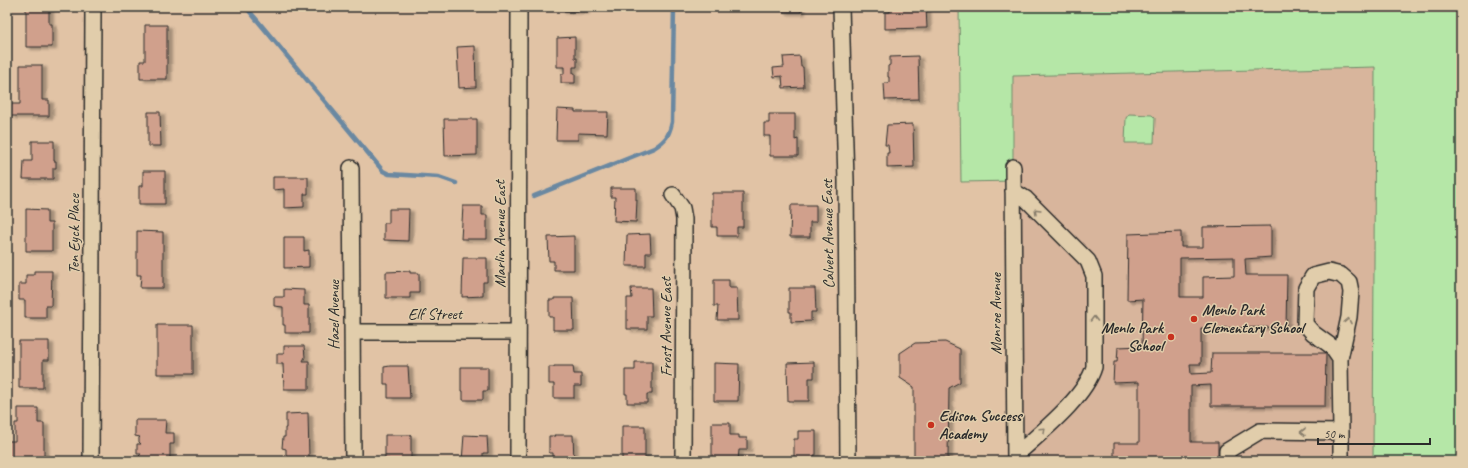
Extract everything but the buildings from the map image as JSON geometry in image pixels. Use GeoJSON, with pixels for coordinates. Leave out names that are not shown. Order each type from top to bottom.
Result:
{"type":"FeatureCollection","features":[{"type":"Feature","properties":{"kind":"street","name":"Ten Eyck Place"},"geometry":{"type":"LineString","coordinates":[[91,461],[93,7]]}},
{"type":"Feature","properties":{"kind":"street","name":"Marlin Avenue East"},"geometry":{"type":"LineString","coordinates":[[518,461],[519,7]]}},
{"type":"Feature","properties":{"kind":"street","name":"Calvert Avenue East"},"geometry":{"type":"LineString","coordinates":[[840,7],[846,181],[848,461]]}},
{"type":"Feature","properties":{"kind":"street","name":"Monroe Avenue"},"geometry":{"type":"LineString","coordinates":[[1013,166],[1015,459]]}},
{"type":"Feature","properties":{"kind":"street","name":"Hazel Avenue"},"geometry":{"type":"LineString","coordinates":[[351,168],[353,461]]}},
{"type":"Feature","properties":{"kind":"street"},"geometry":{"type":"LineString","coordinates":[[1013,190],[1026,199],[1088,262],[1094,276],[1094,367],[1091,377],[1073,401],[1015,459]]}},
{"type":"Feature","properties":{"kind":"street","name":"Frost Avenue East"},"geometry":{"type":"LineString","coordinates":[[673,195],[682,208],[684,219],[683,461]]}},
{"type":"Feature","properties":{"kind":"street"},"geometry":{"type":"LineString","coordinates":[[1340,359],[1331,346],[1313,333],[1305,324],[1306,288],[1313,276],[1328,272],[1341,275],[1349,282],[1352,292],[1349,317],[1340,359],[1341,461]]}},
{"type":"Feature","properties":{"kind":"street","name":"Elf Street"},"geometry":{"type":"LineString","coordinates":[[352,332],[518,332]]}},
{"type":"Feature","properties":{"kind":"street"},"geometry":{"type":"LineString","coordinates":[[1227,461],[1228,452],[1260,431],[1341,432]]}},
{"type":"Feature","properties":{"kind":"shaded area","name":"Menlo Park Elementary School"},"geometry":{"type":"Polygon","coordinates":[[[1375,67],[1373,461],[1015,461],[1013,76],[1375,67]]]}},
{"type":"Feature","properties":{"kind":"green space"},"geometry":{"type":"Polygon","coordinates":[[[959,7],[1461,7],[1461,461],[1373,461],[1375,67],[1013,76],[1013,181],[961,182],[959,7]]]}},
{"type":"Feature","properties":{"kind":"green space"},"geometry":{"type":"Polygon","coordinates":[[[1129,114],[1152,115],[1155,118],[1154,143],[1125,143],[1126,118],[1129,114]]]}},
{"type":"Feature","properties":{"kind":"waterway"},"geometry":{"type":"LineString","coordinates":[[246,7],[383,171],[389,174],[439,177],[456,183]]}},
{"type":"Feature","properties":{"kind":"waterway"},"geometry":{"type":"LineString","coordinates":[[534,196],[654,148],[666,137],[670,131],[672,122],[674,7]]}},
{"type":"Feature","properties":{"kind":"place","name":"Menlo Park Elementary School"},"geometry":{"type":"Point","coordinates":[1194,319]}},
{"type":"Feature","properties":{"kind":"place","name":"Menlo Park School"},"geometry":{"type":"Point","coordinates":[1171,337]}},
{"type":"Feature","properties":{"kind":"place","name":"Edison Success Academy"},"geometry":{"type":"Point","coordinates":[931,425]}}]}
